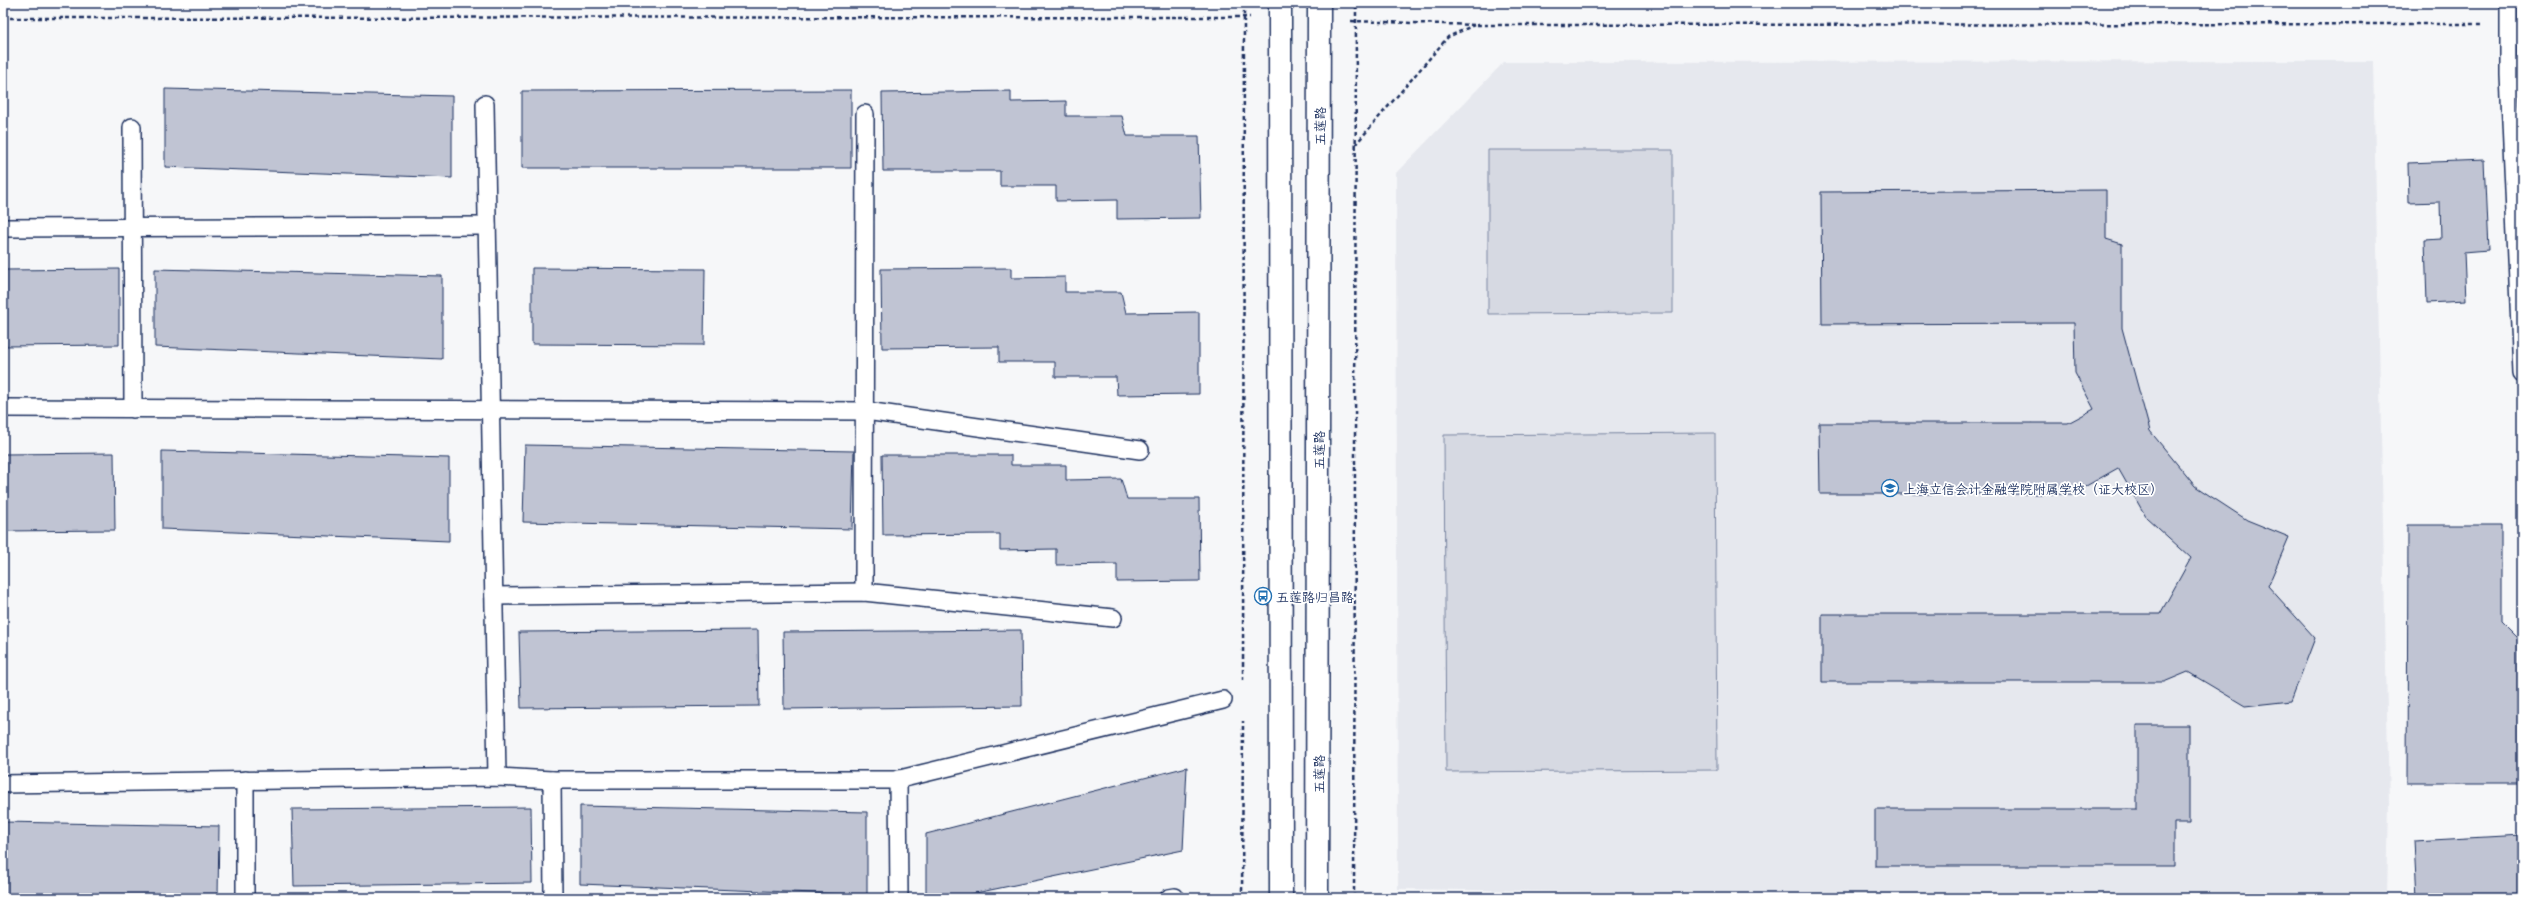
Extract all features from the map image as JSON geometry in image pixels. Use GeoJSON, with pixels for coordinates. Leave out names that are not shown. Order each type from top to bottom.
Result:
{"type":"FeatureCollection","features":[{"type":"Feature","properties":{"kind":"street"},"geometry":{"type":"LineString","coordinates":[[1280,3],[1281,898]]}},
{"type":"Feature","properties":{"kind":"street","name":"五莲路"},"geometry":{"type":"LineString","coordinates":[[1318,898],[1319,3]]}},
{"type":"Feature","properties":{"kind":"lane"},"geometry":{"type":"LineString","coordinates":[[2509,3],[2508,24],[2522,373]]}},
{"type":"Feature","properties":{"kind":"lane"},"geometry":{"type":"LineString","coordinates":[[484,104],[497,777]]}},
{"type":"Feature","properties":{"kind":"lane"},"geometry":{"type":"LineString","coordinates":[[864,592],[866,411],[865,114]]}},
{"type":"Feature","properties":{"kind":"lane"},"geometry":{"type":"LineString","coordinates":[[132,127],[133,409]]}},
{"type":"Feature","properties":{"kind":"lane"},"geometry":{"type":"LineString","coordinates":[[3,228],[487,226]]}},
{"type":"Feature","properties":{"kind":"lane"},"geometry":{"type":"LineString","coordinates":[[3,408],[866,411],[1140,450]]}},
{"type":"Feature","properties":{"kind":"lane"},"geometry":{"type":"LineString","coordinates":[[494,596],[864,592],[1113,618]]}},
{"type":"Feature","properties":{"kind":"lane"},"geometry":{"type":"LineString","coordinates":[[3,784],[497,777],[552,780],[898,779],[1223,700]]}},
{"type":"Feature","properties":{"kind":"lane"},"geometry":{"type":"LineString","coordinates":[[898,779],[898,898]]}},
{"type":"Feature","properties":{"kind":"lane"},"geometry":{"type":"LineString","coordinates":[[245,780],[245,898]]}},
{"type":"Feature","properties":{"kind":"lane"},"geometry":{"type":"LineString","coordinates":[[552,780],[553,898]]}},
{"type":"Feature","properties":{"kind":"path"},"geometry":{"type":"LineString","coordinates":[[1243,684],[1244,3]]}},
{"type":"Feature","properties":{"kind":"path"},"geometry":{"type":"LineString","coordinates":[[1354,898],[1356,3]]}},
{"type":"Feature","properties":{"kind":"path"},"geometry":{"type":"LineString","coordinates":[[3,18],[1217,16]]}},
{"type":"Feature","properties":{"kind":"path"},"geometry":{"type":"LineString","coordinates":[[1355,146],[1448,37],[1476,25],[2508,24]]}},
{"type":"Feature","properties":{"kind":"path"},"geometry":{"type":"LineString","coordinates":[[1242,898],[1243,716]]}},
{"type":"Feature","properties":{"kind":"shaded area","name":"上海立信会计金融学院附属学校（证大校区）"},"geometry":{"type":"Polygon","coordinates":[[[2373,61],[2389,804],[2387,898],[1982,898],[1398,889],[1396,173],[1504,62],[2373,61]]]}},
{"type":"Feature","properties":{"kind":"shaded area"},"geometry":{"type":"Polygon","coordinates":[[[1488,150],[1673,150],[1673,313],[1488,314],[1488,150]]]}},
{"type":"Feature","properties":{"kind":"shaded area"},"geometry":{"type":"Polygon","coordinates":[[[1715,433],[1717,770],[1446,772],[1444,435],[1715,433]]]}},
{"type":"Feature","properties":{"kind":"building"},"geometry":{"type":"Polygon","coordinates":[[[165,89],[452,96],[452,178],[165,167],[165,89]]]}},
{"type":"Feature","properties":{"kind":"building"},"geometry":{"type":"Polygon","coordinates":[[[851,90],[851,168],[522,168],[522,91],[851,90]]]}},
{"type":"Feature","properties":{"kind":"building"},"geometry":{"type":"Polygon","coordinates":[[[1011,91],[1011,102],[1066,101],[1066,116],[1122,116],[1127,136],[1199,136],[1201,218],[1117,219],[1117,200],[1056,201],[1056,186],[1000,186],[1000,171],[883,171],[882,93],[1011,91]]]}},
{"type":"Feature","properties":{"kind":"building"},"geometry":{"type":"Polygon","coordinates":[[[2484,160],[2488,250],[2464,252],[2466,301],[2427,303],[2425,240],[2441,239],[2440,202],[2409,203],[2408,163],[2484,160]]]}},
{"type":"Feature","properties":{"kind":"building"},"geometry":{"type":"Polygon","coordinates":[[[2106,190],[2106,239],[2122,244],[2122,328],[2150,431],[2195,486],[2247,520],[2289,537],[2268,586],[2315,638],[2291,701],[2245,706],[2188,672],[2164,682],[1822,682],[1822,614],[2160,614],[2191,558],[2146,517],[2118,468],[2072,494],[1820,494],[1819,423],[2068,423],[2094,409],[2075,373],[2074,323],[1822,324],[1821,192],[2106,190]]]}},
{"type":"Feature","properties":{"kind":"building"},"geometry":{"type":"Polygon","coordinates":[[[532,268],[705,269],[704,345],[532,344],[532,268]]]}},
{"type":"Feature","properties":{"kind":"building"},"geometry":{"type":"Polygon","coordinates":[[[1011,268],[1011,278],[1065,277],[1065,292],[1121,292],[1126,313],[1199,312],[1199,394],[1117,395],[1116,377],[1055,377],[1055,362],[999,362],[999,347],[882,348],[881,269],[1011,268]]]}},
{"type":"Feature","properties":{"kind":"building"},"geometry":{"type":"Polygon","coordinates":[[[119,269],[119,345],[3,346],[3,270],[119,269]]]}},
{"type":"Feature","properties":{"kind":"building"},"geometry":{"type":"Polygon","coordinates":[[[155,269],[442,276],[442,359],[155,347],[155,269]]]}},
{"type":"Feature","properties":{"kind":"building"},"geometry":{"type":"Polygon","coordinates":[[[525,445],[854,451],[852,529],[523,522],[525,445]]]}},
{"type":"Feature","properties":{"kind":"building"},"geometry":{"type":"Polygon","coordinates":[[[162,451],[449,458],[449,541],[162,529],[162,451]]]}},
{"type":"Feature","properties":{"kind":"building"},"geometry":{"type":"Polygon","coordinates":[[[114,453],[115,530],[3,531],[3,454],[114,453]]]}},
{"type":"Feature","properties":{"kind":"building"},"geometry":{"type":"Polygon","coordinates":[[[882,455],[1011,455],[1011,465],[1066,465],[1066,480],[1121,479],[1127,499],[1199,499],[1200,581],[1117,582],[1117,564],[1056,565],[1056,549],[1000,550],[1000,534],[883,535],[882,455]]]}},
{"type":"Feature","properties":{"kind":"building"},"geometry":{"type":"Polygon","coordinates":[[[2408,525],[2501,525],[2501,621],[2522,642],[2522,783],[2407,783],[2408,525]]]}},
{"type":"Feature","properties":{"kind":"building"},"geometry":{"type":"Polygon","coordinates":[[[758,630],[759,706],[521,708],[519,632],[758,630]]]}},
{"type":"Feature","properties":{"kind":"building"},"geometry":{"type":"Polygon","coordinates":[[[1021,630],[1022,706],[784,709],[783,632],[1021,630]]]}},
{"type":"Feature","properties":{"kind":"building"},"geometry":{"type":"Polygon","coordinates":[[[2137,725],[2189,725],[2189,823],[2174,823],[2174,866],[1875,866],[1875,809],[2137,809],[2137,725]]]}},
{"type":"Feature","properties":{"kind":"building"},"geometry":{"type":"Polygon","coordinates":[[[1187,767],[1183,850],[952,898],[926,898],[926,834],[1187,767]]]}},
{"type":"Feature","properties":{"kind":"building"},"geometry":{"type":"Polygon","coordinates":[[[580,806],[867,812],[867,895],[580,884],[580,806]]]}},
{"type":"Feature","properties":{"kind":"building"},"geometry":{"type":"Polygon","coordinates":[[[531,807],[532,883],[294,886],[292,809],[531,807]]]}},
{"type":"Feature","properties":{"kind":"building"},"geometry":{"type":"Polygon","coordinates":[[[3,822],[219,826],[218,898],[3,898],[3,822]]]}},
{"type":"Feature","properties":{"kind":"building"},"geometry":{"type":"Polygon","coordinates":[[[2522,835],[2522,898],[2417,898],[2414,841],[2522,835]]]}},
{"type":"Feature","properties":{"kind":"place","name":"上海立信会计金融学院附属学校（证大校区）"},"geometry":{"type":"Point","coordinates":[1890,488]}},
{"type":"Feature","properties":{"kind":"place","name":"五莲路归昌路"},"geometry":{"type":"Point","coordinates":[1263,596]}}]}
